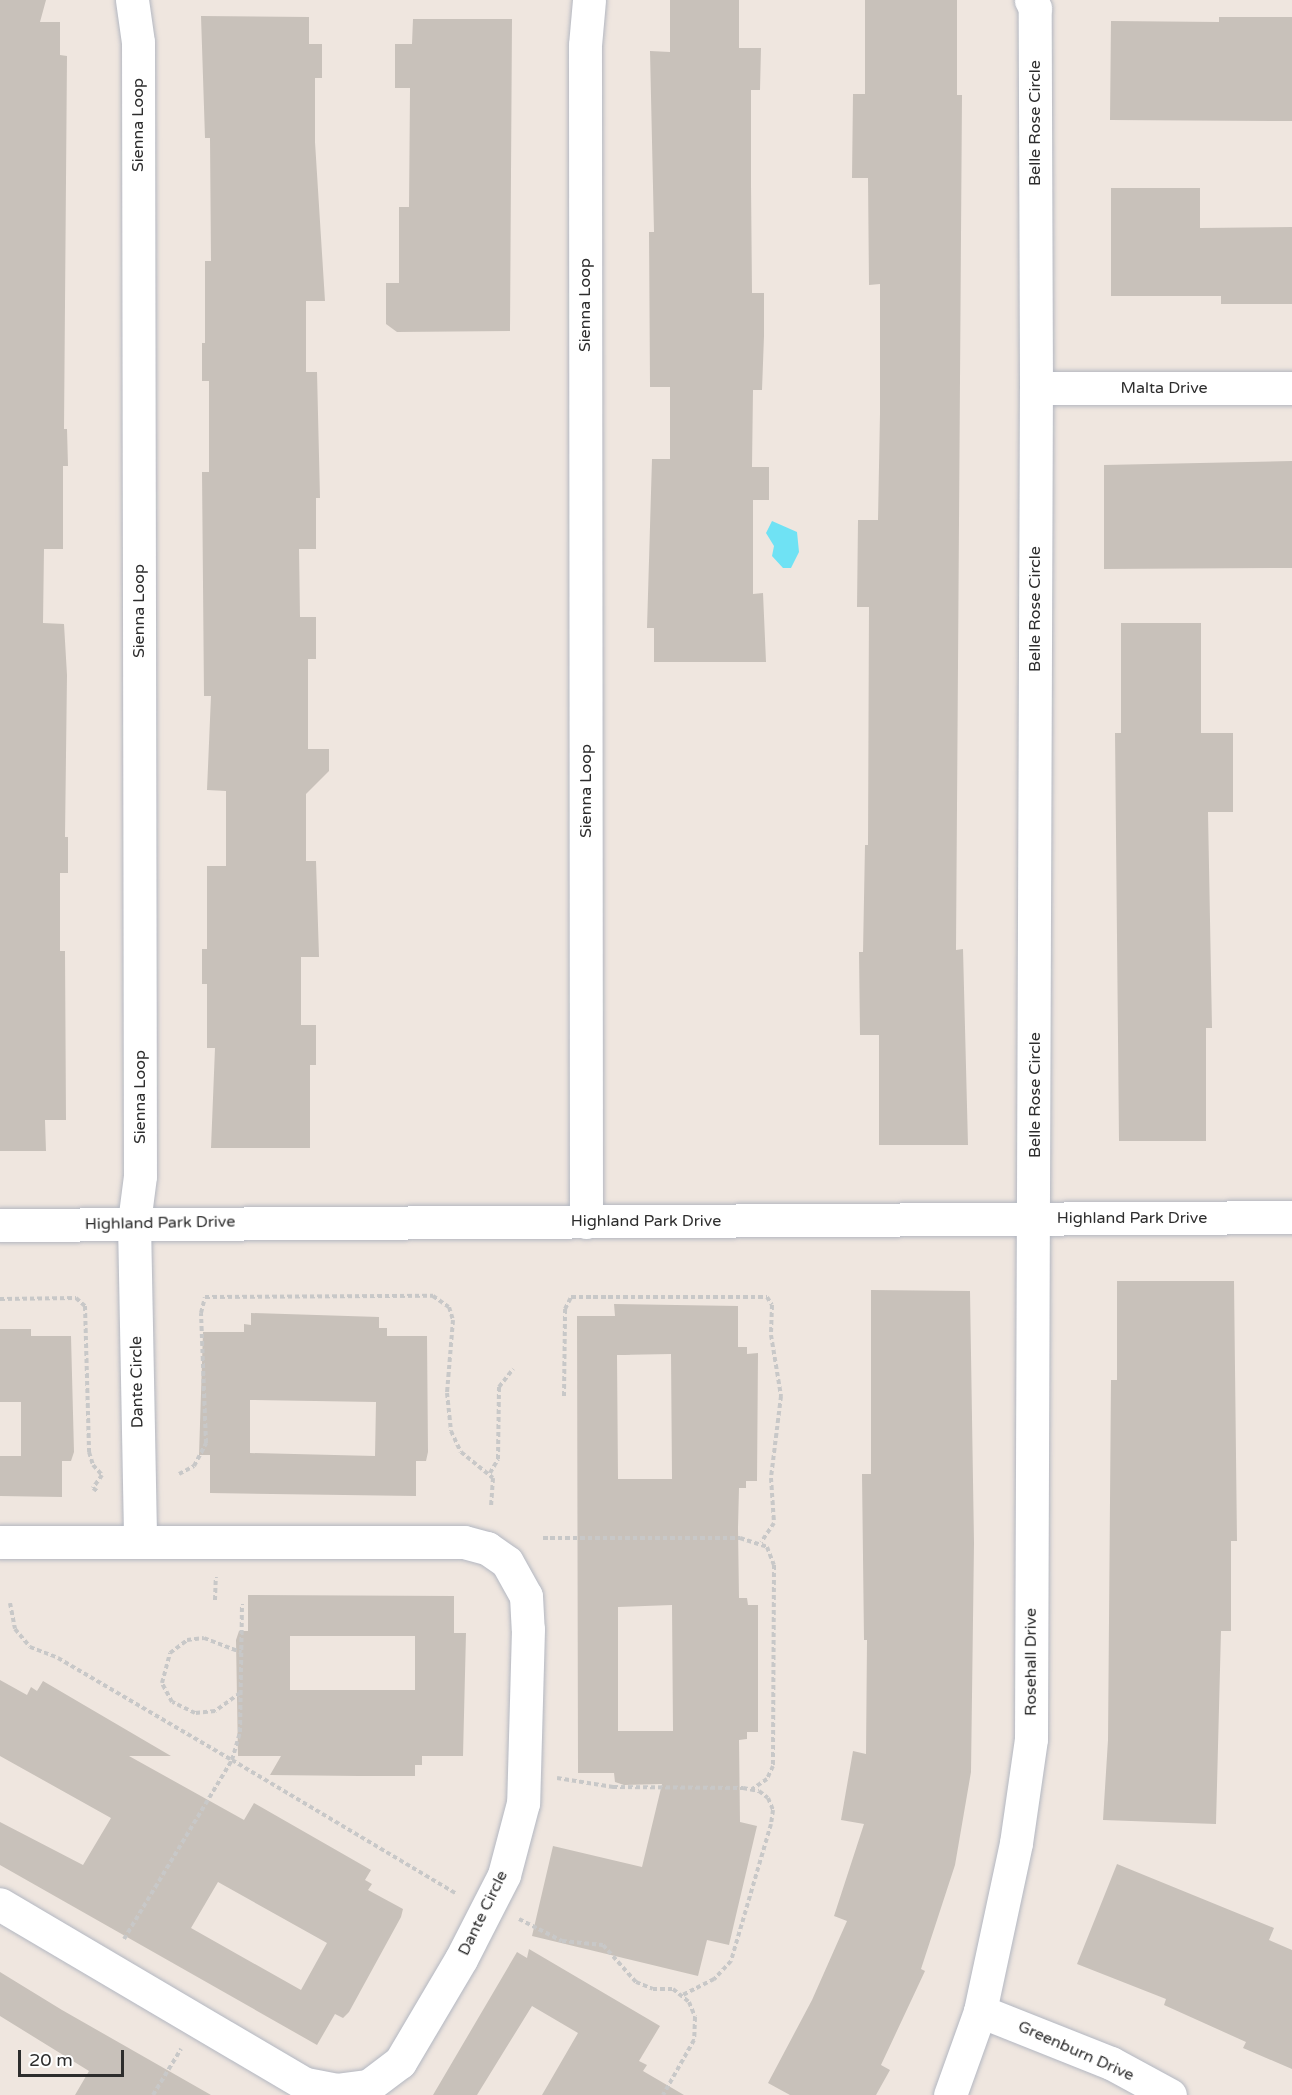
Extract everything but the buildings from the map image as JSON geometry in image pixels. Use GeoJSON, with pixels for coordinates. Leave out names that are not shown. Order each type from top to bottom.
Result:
{"type":"FeatureCollection","features":[{"type":"Feature","properties":{"kind":"street","name":"Sienna Loop"},"geometry":{"type":"LineString","coordinates":[[132,0],[138,54],[140,1152],[134,1222]]}},
{"type":"Feature","properties":{"kind":"street","name":"Sienna Loop"},"geometry":{"type":"LineString","coordinates":[[586,1222],[585,45],[590,0]]}},
{"type":"Feature","properties":{"kind":"street","name":"Belle Rose Circle"},"geometry":{"type":"LineString","coordinates":[[1031,0],[1035,8],[1036,388],[1034,1218]]}},
{"type":"Feature","properties":{"kind":"street","name":"Malta Drive"},"geometry":{"type":"LineString","coordinates":[[1036,388],[1292,387]]}},
{"type":"Feature","properties":{"kind":"street","name":"Highland Park Drive"},"geometry":{"type":"LineString","coordinates":[[0,1225],[134,1222],[586,1222],[1292,1217]]}},
{"type":"Feature","properties":{"kind":"street","name":"Rosehall Drive"},"geometry":{"type":"LineString","coordinates":[[950,2095],[980,2011],[1016,1843],[1031,1740],[1034,1218]]}},
{"type":"Feature","properties":{"kind":"street","name":"Dante Circle"},"geometry":{"type":"LineString","coordinates":[[134,1222],[140,1542]]}},
{"type":"Feature","properties":{"kind":"street","name":"Dante Circle"},"geometry":{"type":"LineString","coordinates":[[0,1542],[464,1542],[487,1548],[507,1562],[526,1596],[528,1629],[523,1803],[504,1875],[461,1959],[400,2062],[368,2086],[348,2090],[305,2084],[0,1904]]}},
{"type":"Feature","properties":{"kind":"street","name":"Greenburn Drive"},"geometry":{"type":"LineString","coordinates":[[980,2011],[1111,2063],[1170,2095]]}},
{"type":"Feature","properties":{"kind":"path"},"geometry":{"type":"LineString","coordinates":[[179,1474],[198,1461],[206,1443],[201,1303],[208,1295],[438,1298],[449,1307],[453,1320],[447,1394],[453,1438],[461,1452],[490,1473],[494,1484],[491,1506]]}},
{"type":"Feature","properties":{"kind":"path"},"geometry":{"type":"LineString","coordinates":[[564,1396],[565,1309],[571,1297],[767,1297],[772,1305],[771,1335],[782,1396],[771,1478],[774,1523],[760,1542]]}},
{"type":"Feature","properties":{"kind":"path"},"geometry":{"type":"LineString","coordinates":[[0,1299],[76,1298],[83,1303],[89,1452],[93,1465],[102,1475],[93,1488],[97,1491]]}},
{"type":"Feature","properties":{"kind":"path"},"geometry":{"type":"LineString","coordinates":[[490,1473],[498,1459],[500,1387],[513,1369]]}},
{"type":"Feature","properties":{"kind":"path"},"geometry":{"type":"LineString","coordinates":[[543,1538],[740,1538],[760,1542],[770,1551],[774,1565],[773,1757],[767,1779],[752,1789]]}},
{"type":"Feature","properties":{"kind":"path"},"geometry":{"type":"LineString","coordinates":[[215,1600],[216,1572]]}},
{"type":"Feature","properties":{"kind":"path"},"geometry":{"type":"LineString","coordinates":[[10,1603],[15,1629],[30,1647],[58,1658],[460,1896]]}},
{"type":"Feature","properties":{"kind":"path"},"geometry":{"type":"LineString","coordinates":[[124,1940],[232,1760],[239,1740],[242,1604]]}},
{"type":"Feature","properties":{"kind":"path"},"geometry":{"type":"LineString","coordinates":[[240,1693],[215,1711],[195,1713],[171,1701],[162,1683],[170,1653],[187,1640],[204,1638],[241,1652]]}},
{"type":"Feature","properties":{"kind":"path"},"geometry":{"type":"LineString","coordinates":[[557,1778],[613,1787],[752,1789],[768,1798],[773,1815],[734,1955],[719,1976],[682,1995]]}},
{"type":"Feature","properties":{"kind":"path"},"geometry":{"type":"LineString","coordinates":[[515,1917],[562,1941],[603,1946],[636,1982],[682,1995],[692,2009],[696,2032],[663,2095]]}},
{"type":"Feature","properties":{"kind":"path"},"geometry":{"type":"LineString","coordinates":[[153,2095],[181,2049]]}},
{"type":"Feature","properties":{"kind":"water"},"geometry":{"type":"Polygon","coordinates":[[[772,521],[797,532],[799,552],[791,568],[783,568],[772,556],[774,546],[766,533],[772,521]]]}}]}
